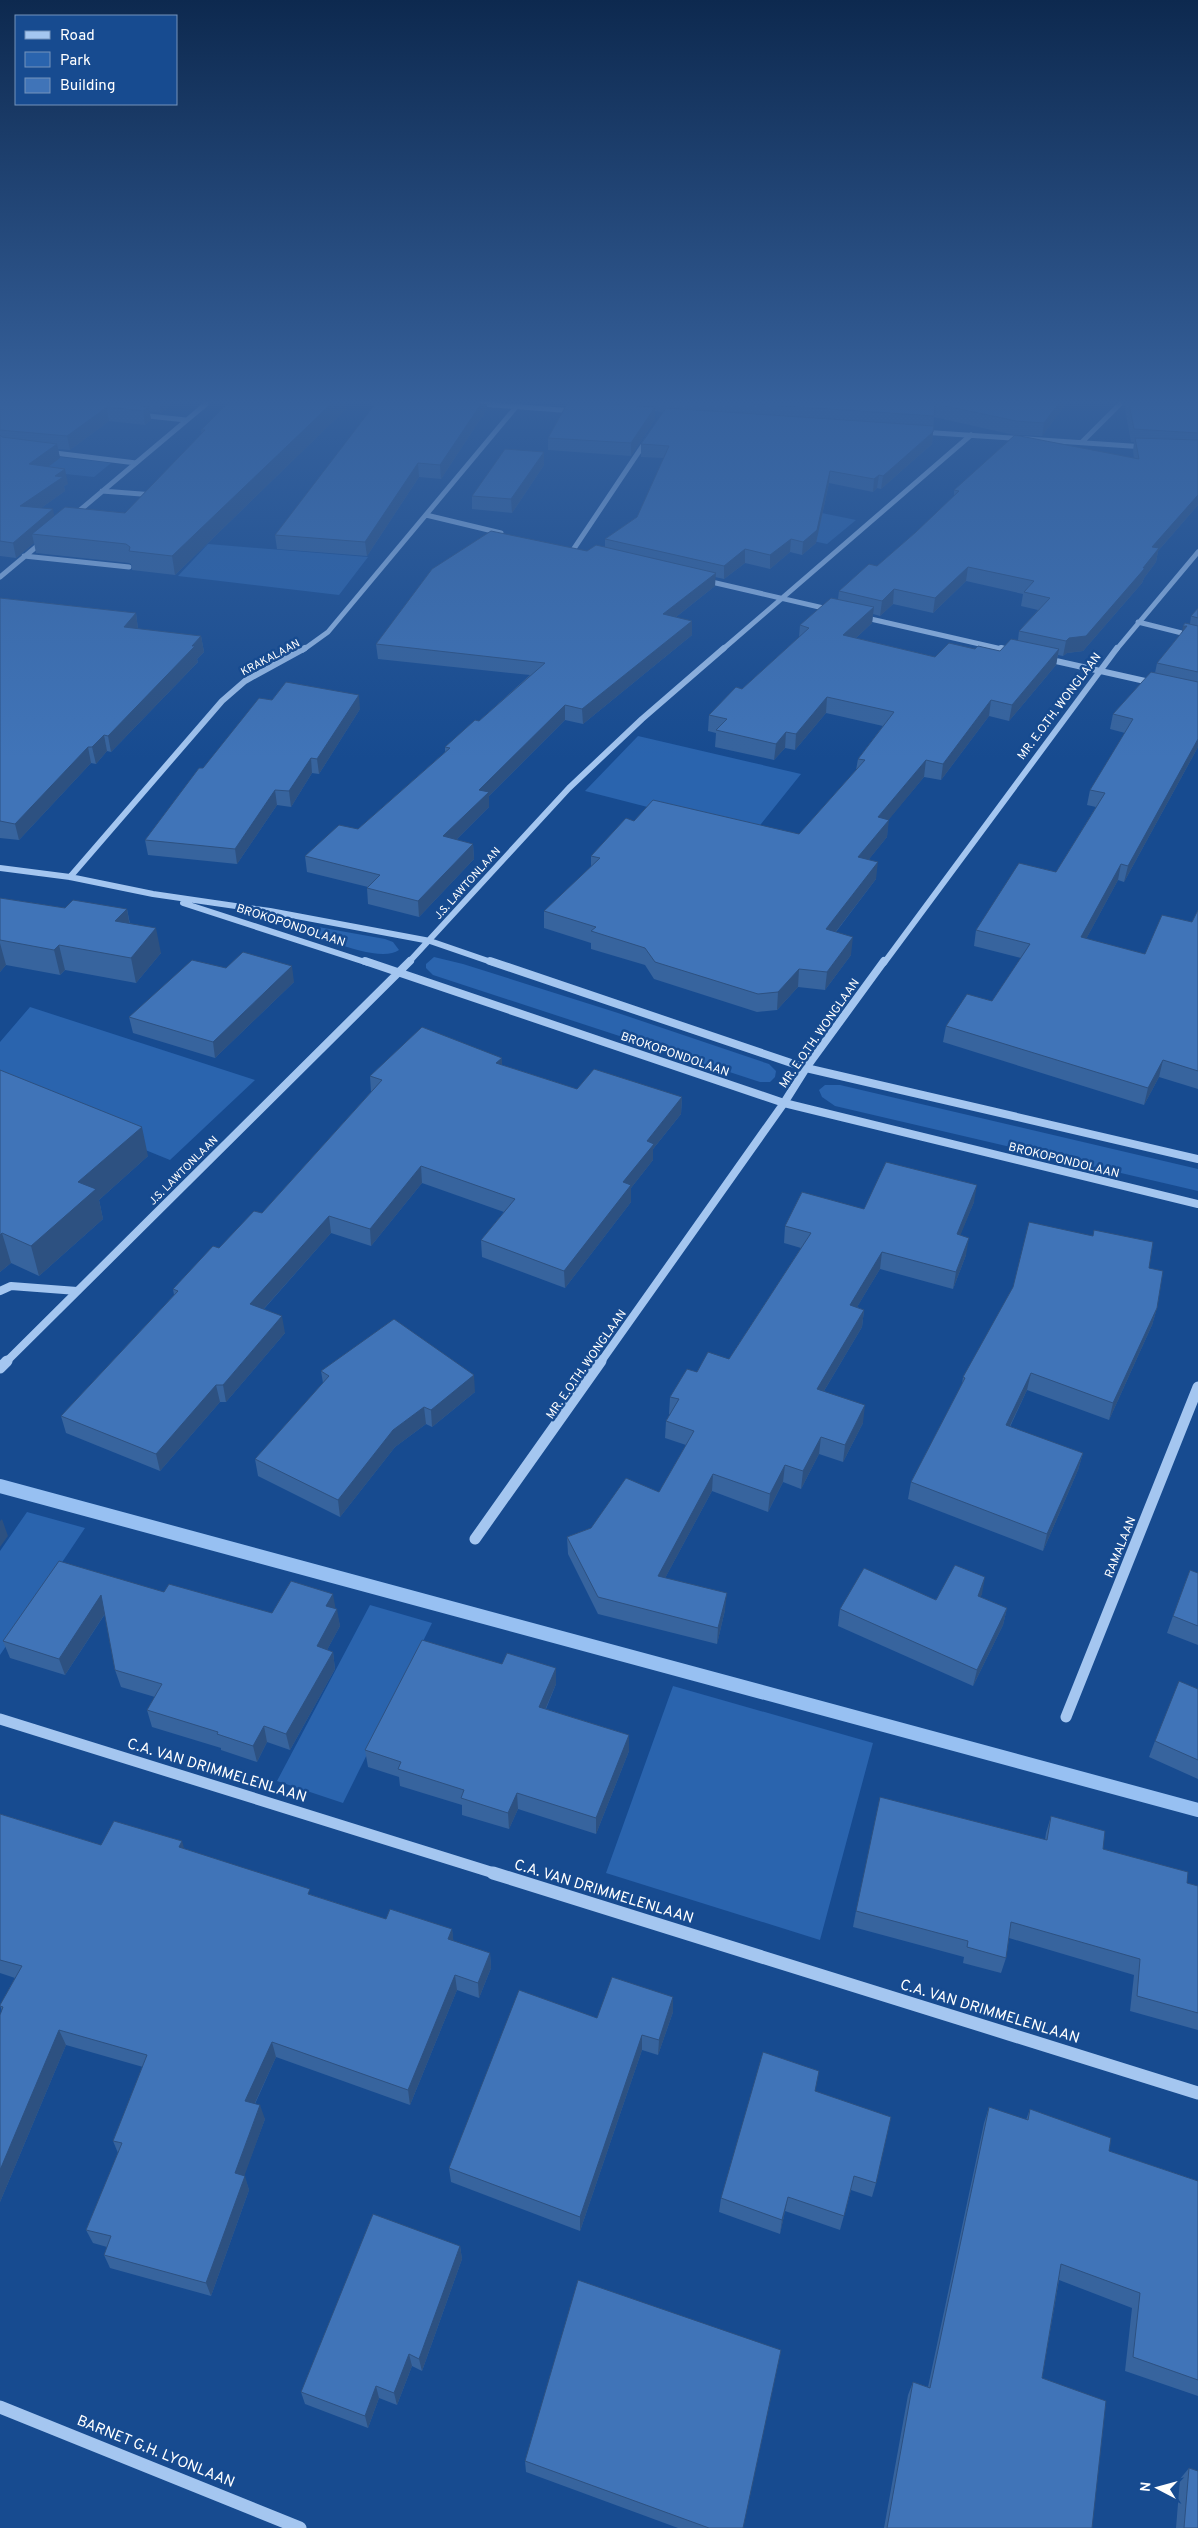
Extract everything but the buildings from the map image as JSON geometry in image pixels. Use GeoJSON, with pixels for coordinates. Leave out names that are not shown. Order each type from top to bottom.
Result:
{"type":"FeatureCollection","features":[{"type":"Feature","properties":{"kind":"street","name":"KRAKALAAN"},"geometry":{"type":"LineString","coordinates":[[70,877],[222,701],[244,681],[294,656],[328,632],[421,522]]}},
{"type":"Feature","properties":{"kind":"street"},"geometry":{"type":"LineString","coordinates":[[452,522],[508,535]]}},
{"type":"Feature","properties":{"kind":"street"},"geometry":{"type":"LineString","coordinates":[[573,550],[592,522]]}},
{"type":"Feature","properties":{"kind":"street","name":"J.S. LAWTONLAAN"},"geometry":{"type":"LineString","coordinates":[[0,1368],[430,941],[576,782],[642,718],[870,522]]}},
{"type":"Feature","properties":{"kind":"street"},"geometry":{"type":"LineString","coordinates":[[0,576],[46,538]]}},
{"type":"Feature","properties":{"kind":"street"},"geometry":{"type":"LineString","coordinates":[[564,548],[582,552]]}},
{"type":"Feature","properties":{"kind":"street","name":"MR. E.O.TH. WONGLAAN"},"geometry":{"type":"LineString","coordinates":[[475,1539],[784,1103],[806,1068],[1098,670],[1198,552]]}},
{"type":"Feature","properties":{"kind":"street"},"geometry":{"type":"LineString","coordinates":[[24,556],[129,567]]}},
{"type":"Feature","properties":{"kind":"street"},"geometry":{"type":"LineString","coordinates":[[696,579],[840,612]]}},
{"type":"Feature","properties":{"kind":"street"},"geometry":{"type":"LineString","coordinates":[[859,616],[1021,653]]}},
{"type":"Feature","properties":{"kind":"street"},"geometry":{"type":"LineString","coordinates":[[1138,622],[1198,637]]}},
{"type":"Feature","properties":{"kind":"street"},"geometry":{"type":"LineString","coordinates":[[1040,657],[1162,685]]}},
{"type":"Feature","properties":{"kind":"street","name":"BROKOPONDOLAAN"},"geometry":{"type":"LineString","coordinates":[[0,868],[70,877],[153,894],[270,911],[430,941],[806,1068],[1198,1160]]}},
{"type":"Feature","properties":{"kind":"street","name":"BROKOPONDOLAAN"},"geometry":{"type":"LineString","coordinates":[[153,894],[260,926],[784,1103],[1198,1204]]}},
{"type":"Feature","properties":{"kind":"street"},"geometry":{"type":"LineString","coordinates":[[0,1291],[11,1286],[77,1291]]}},
{"type":"Feature","properties":{"kind":"street","name":"RAMALAAN"},"geometry":{"type":"LineString","coordinates":[[1066,1717],[1198,1387]]}},
{"type":"Feature","properties":{"kind":"street","name":"C.A. VAN DRIMMELENLAAN"},"geometry":{"type":"LineString","coordinates":[[0,1719],[1198,2093]]}},
{"type":"Feature","properties":{"kind":"street","name":"BARNET G.H. LYONLAAN"},"geometry":{"type":"LineString","coordinates":[[0,2407],[300,2528]]}},
{"type":"Feature","properties":{"kind":"green space"},"geometry":{"type":"Polygon","coordinates":[[[736,522],[854,522],[827,544],[733,524],[736,522]]]}},
{"type":"Feature","properties":{"kind":"green space"},"geometry":{"type":"Polygon","coordinates":[[[208,544],[368,557],[339,595],[178,576],[208,544]]]}},
{"type":"Feature","properties":{"kind":"green space"},"geometry":{"type":"Polygon","coordinates":[[[638,736],[801,774],[753,834],[585,791],[638,736]]]}},
{"type":"Feature","properties":{"kind":"green space"},"geometry":{"type":"Polygon","coordinates":[[[285,921],[385,939],[393,942],[399,950],[390,954],[362,951],[314,935],[284,923],[285,921]]]}},
{"type":"Feature","properties":{"kind":"green space"},"geometry":{"type":"Polygon","coordinates":[[[434,957],[463,964],[618,1013],[769,1064],[776,1071],[775,1077],[770,1082],[760,1082],[433,975],[426,968],[426,964],[434,957]]]}},
{"type":"Feature","properties":{"kind":"green space"},"geometry":{"type":"Polygon","coordinates":[[[30,1007],[255,1080],[170,1160],[0,1091],[0,1042],[30,1007]]]}},
{"type":"Feature","properties":{"kind":"green space"},"geometry":{"type":"Polygon","coordinates":[[[825,1085],[840,1085],[1198,1169],[1198,1191],[835,1106],[822,1097],[819,1090],[825,1085]]]}},
{"type":"Feature","properties":{"kind":"green space"},"geometry":{"type":"Polygon","coordinates":[[[27,1512],[85,1528],[0,1655],[0,1551],[27,1512]]]}},
{"type":"Feature","properties":{"kind":"green space"},"geometry":{"type":"Polygon","coordinates":[[[370,1605],[432,1623],[343,1803],[277,1781],[370,1605]]]}},
{"type":"Feature","properties":{"kind":"green space"},"geometry":{"type":"Polygon","coordinates":[[[673,1686],[873,1743],[820,1940],[606,1873],[673,1686]]]}},
{"type":"Feature","properties":{"kind":"waterway"},"geometry":{"type":"LineString","coordinates":[[0,1486],[1198,1810]]}}]}
